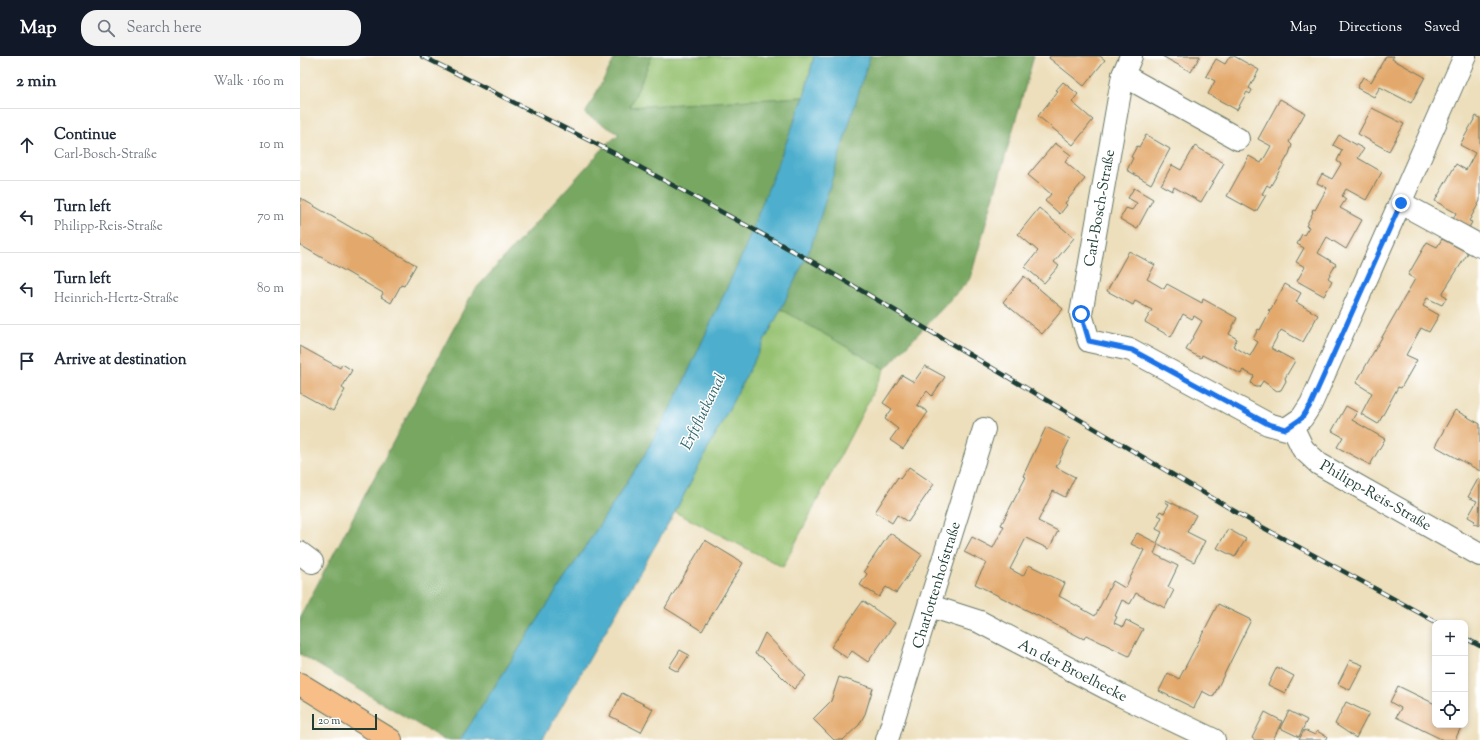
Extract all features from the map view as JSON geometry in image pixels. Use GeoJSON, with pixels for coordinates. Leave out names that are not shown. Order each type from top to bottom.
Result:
{"type":"FeatureCollection","features":[{"type":"Feature","properties":{"kind":"main road"},"geometry":{"type":"LineString","coordinates":[[300,684],[390,740]]}},
{"type":"Feature","properties":{"kind":"street"},"geometry":{"type":"LineString","coordinates":[[1292,426],[1302,418],[1311,404],[1465,56]]}},
{"type":"Feature","properties":{"kind":"street","name":"Carl-Bosch-Straße"},"geometry":{"type":"LineString","coordinates":[[1238,139],[1127,66],[1081,314],[1089,341],[1132,350],[1268,424],[1286,429],[1292,426]]}},
{"type":"Feature","properties":{"kind":"street"},"geometry":{"type":"LineString","coordinates":[[1401,203],[1480,246]]}},
{"type":"Feature","properties":{"kind":"street","name":"Philipp-Reis-Straße"},"geometry":{"type":"LineString","coordinates":[[1292,426],[1303,449],[1319,464],[1480,555]]}},
{"type":"Feature","properties":{"kind":"street","name":"Charlottenhofstraße"},"geometry":{"type":"LineString","coordinates":[[887,740],[984,429]]}},
{"type":"Feature","properties":{"kind":"street","name":"An der Broelhecke"},"geometry":{"type":"LineString","coordinates":[[930,606],[980,622],[1120,695],[1214,740]]}},
{"type":"Feature","properties":{"kind":"green space"},"geometry":{"type":"Polygon","coordinates":[[[616,56],[652,56],[630,107],[804,97],[743,253],[677,396],[642,459],[460,740],[444,740],[300,654],[300,617],[473,292],[607,144],[619,134],[585,114],[616,56]]]}},
{"type":"Feature","properties":{"kind":"green space"},"geometry":{"type":"Polygon","coordinates":[[[652,56],[814,56],[804,97],[630,107],[652,56]]]}},
{"type":"Feature","properties":{"kind":"green space"},"geometry":{"type":"Polygon","coordinates":[[[870,56],[1034,56],[970,279],[885,369],[781,309],[811,246],[870,56]]]}},
{"type":"Feature","properties":{"kind":"green space"},"geometry":{"type":"Polygon","coordinates":[[[781,309],[885,369],[783,567],[675,512],[781,309]]]}},
{"type":"Feature","properties":{"kind":"water","name":"Erftflutkanal"},"geometry":{"type":"Polygon","coordinates":[[[814,56],[870,56],[811,247],[781,309],[675,512],[542,740],[460,740],[642,459],[677,396],[743,253],[804,97],[814,56]]]}},
{"type":"Feature","properties":{"kind":"building"},"geometry":{"type":"Polygon","coordinates":[[[1050,56],[1100,56],[1105,60],[1084,86],[1049,58],[1050,56]]]}},
{"type":"Feature","properties":{"kind":"building"},"geometry":{"type":"Polygon","coordinates":[[[1162,56],[1200,56],[1191,72],[1162,56]]]}},
{"type":"Feature","properties":{"kind":"building"},"geometry":{"type":"Polygon","coordinates":[[[1230,56],[1234,56],[1259,70],[1249,88],[1252,90],[1250,94],[1247,92],[1237,110],[1208,94],[1215,81],[1206,76],[1216,59],[1225,64],[1230,56]]]}},
{"type":"Feature","properties":{"kind":"building"},"geometry":{"type":"Polygon","coordinates":[[[1386,56],[1394,56],[1392,59],[1425,77],[1411,103],[1380,87],[1374,97],[1357,88],[1363,77],[1371,82],[1386,56]]]}},
{"type":"Feature","properties":{"kind":"building"},"geometry":{"type":"Polygon","coordinates":[[[1063,82],[1078,94],[1072,102],[1093,120],[1073,145],[1038,116],[1058,91],[1056,90],[1063,82]]]}},
{"type":"Feature","properties":{"kind":"building"},"geometry":{"type":"Polygon","coordinates":[[[1280,99],[1305,113],[1289,142],[1292,145],[1289,154],[1270,187],[1267,185],[1262,194],[1266,195],[1256,212],[1227,196],[1249,156],[1261,163],[1271,146],[1258,139],[1280,99]]]}},
{"type":"Feature","properties":{"kind":"building"},"geometry":{"type":"Polygon","coordinates":[[[1372,108],[1404,124],[1389,151],[1358,134],[1372,108]]]}},
{"type":"Feature","properties":{"kind":"building"},"geometry":{"type":"Polygon","coordinates":[[[1476,116],[1480,118],[1480,201],[1469,221],[1472,222],[1468,230],[1452,222],[1456,213],[1435,201],[1456,164],[1466,170],[1475,153],[1460,145],[1476,116]]]}},
{"type":"Feature","properties":{"kind":"building"},"geometry":{"type":"Polygon","coordinates":[[[1146,135],[1170,149],[1151,184],[1127,170],[1133,158],[1131,157],[1137,146],[1139,147],[1146,135]]]}},
{"type":"Feature","properties":{"kind":"building"},"geometry":{"type":"Polygon","coordinates":[[[1339,135],[1364,149],[1358,158],[1382,172],[1366,200],[1346,189],[1342,196],[1346,199],[1340,208],[1362,220],[1346,249],[1327,237],[1318,253],[1336,264],[1328,278],[1332,281],[1324,296],[1297,281],[1305,267],[1296,262],[1304,248],[1297,244],[1302,234],[1304,235],[1309,227],[1306,226],[1313,209],[1315,210],[1327,188],[1317,183],[1322,174],[1332,179],[1341,164],[1337,161],[1342,150],[1333,145],[1339,135]]]}},
{"type":"Feature","properties":{"kind":"building"},"geometry":{"type":"Polygon","coordinates":[[[1055,143],[1071,155],[1065,162],[1085,179],[1065,203],[1067,205],[1060,214],[1045,201],[1051,194],[1028,175],[1055,143]]]}},
{"type":"Feature","properties":{"kind":"building"},"geometry":{"type":"Polygon","coordinates":[[[1195,146],[1224,163],[1201,202],[1174,187],[1172,191],[1161,185],[1172,165],[1181,170],[1195,146]]]}},
{"type":"Feature","properties":{"kind":"building"},"geometry":{"type":"Polygon","coordinates":[[[1134,188],[1153,199],[1137,229],[1120,219],[1126,208],[1132,210],[1137,203],[1128,198],[1134,188]]]}},
{"type":"Feature","properties":{"kind":"building"},"geometry":{"type":"Polygon","coordinates":[[[300,198],[416,265],[404,286],[401,285],[391,303],[381,297],[383,293],[300,245],[300,198]]]}},
{"type":"Feature","properties":{"kind":"building"},"geometry":{"type":"Polygon","coordinates":[[[1039,208],[1074,238],[1054,262],[1059,266],[1044,283],[1025,267],[1038,251],[1018,234],[1039,208]]]}},
{"type":"Feature","properties":{"kind":"building"},"geometry":{"type":"Polygon","coordinates":[[[1442,239],[1468,253],[1442,294],[1447,297],[1442,305],[1427,298],[1423,306],[1439,315],[1429,332],[1421,328],[1406,355],[1417,360],[1401,388],[1398,387],[1378,424],[1361,414],[1372,393],[1356,383],[1415,279],[1408,275],[1427,242],[1437,247],[1442,239]]]}},
{"type":"Feature","properties":{"kind":"building"},"geometry":{"type":"Polygon","coordinates":[[[1129,251],[1155,265],[1147,279],[1164,289],[1167,284],[1202,303],[1203,299],[1237,318],[1229,334],[1237,339],[1233,346],[1250,356],[1258,342],[1253,339],[1258,329],[1260,330],[1270,311],[1268,310],[1271,309],[1285,284],[1301,293],[1296,302],[1318,315],[1303,342],[1281,330],[1271,348],[1295,361],[1285,378],[1286,381],[1281,390],[1277,391],[1263,381],[1259,387],[1255,387],[1251,383],[1254,376],[1243,370],[1241,374],[1214,360],[1202,355],[1201,358],[1186,350],[1202,321],[1194,316],[1192,319],[1183,314],[1171,337],[1145,322],[1152,310],[1135,301],[1133,305],[1107,291],[1129,251]]]}},
{"type":"Feature","properties":{"kind":"building"},"geometry":{"type":"Polygon","coordinates":[[[1024,276],[1063,309],[1042,334],[1003,302],[1024,276]]]}},
{"type":"Feature","properties":{"kind":"building"},"geometry":{"type":"Polygon","coordinates":[[[300,346],[340,368],[342,364],[352,370],[342,388],[345,390],[333,411],[300,393],[300,346]]]}},
{"type":"Feature","properties":{"kind":"building"},"geometry":{"type":"Polygon","coordinates":[[[925,366],[945,377],[932,396],[927,391],[917,405],[928,412],[903,449],[890,440],[898,429],[885,419],[892,409],[883,403],[902,375],[914,382],[925,366]]]}},
{"type":"Feature","properties":{"kind":"building"},"geometry":{"type":"Polygon","coordinates":[[[1346,406],[1357,412],[1352,420],[1385,439],[1370,465],[1337,447],[1343,437],[1332,431],[1346,406]]]}},
{"type":"Feature","properties":{"kind":"building"},"geometry":{"type":"Polygon","coordinates":[[[1455,410],[1480,424],[1480,471],[1435,446],[1455,410]]]}},
{"type":"Feature","properties":{"kind":"building"},"geometry":{"type":"Polygon","coordinates":[[[1046,427],[1070,439],[1056,467],[1075,477],[1065,497],[1053,491],[1038,521],[1058,531],[1049,549],[1026,538],[1010,569],[1023,576],[1029,565],[1065,583],[1059,596],[1095,616],[1113,581],[1125,588],[1144,550],[1131,544],[1137,533],[1157,543],[1162,532],[1156,529],[1162,517],[1158,515],[1160,511],[1164,513],[1169,504],[1165,502],[1166,500],[1196,515],[1187,532],[1205,541],[1194,562],[1158,544],[1154,554],[1178,566],[1168,587],[1174,590],[1165,608],[1136,593],[1130,604],[1122,600],[1115,616],[1117,617],[1114,623],[1123,627],[1126,620],[1143,629],[1129,656],[1086,635],[1084,639],[975,584],[986,563],[964,552],[972,537],[993,548],[1004,526],[1001,525],[1026,477],[1023,476],[1046,427]]]}},
{"type":"Feature","properties":{"kind":"building"},"geometry":{"type":"Polygon","coordinates":[[[909,467],[934,484],[908,522],[897,515],[892,523],[875,512],[898,477],[900,479],[909,467]]]}},
{"type":"Feature","properties":{"kind":"building"},"geometry":{"type":"Polygon","coordinates":[[[1478,479],[1480,480],[1479,526],[1473,523],[1475,521],[1468,517],[1477,501],[1468,497],[1478,479]]]}},
{"type":"Feature","properties":{"kind":"building"},"geometry":{"type":"Polygon","coordinates":[[[1228,529],[1246,539],[1235,557],[1217,548],[1228,529]]]}},
{"type":"Feature","properties":{"kind":"building"},"geometry":{"type":"Polygon","coordinates":[[[890,533],[922,555],[896,593],[886,587],[879,597],[860,585],[867,574],[864,571],[890,533]]]}},
{"type":"Feature","properties":{"kind":"building"},"geometry":{"type":"Polygon","coordinates":[[[705,540],[743,563],[702,631],[665,608],[705,540]]]}},
{"type":"Feature","properties":{"kind":"building"},"geometry":{"type":"Polygon","coordinates":[[[863,601],[895,623],[868,662],[852,651],[847,658],[831,647],[863,601]]]}},
{"type":"Feature","properties":{"kind":"building"},"geometry":{"type":"Polygon","coordinates":[[[1218,604],[1251,620],[1213,697],[1202,691],[1194,708],[1159,691],[1168,673],[1179,679],[1218,604]]]}},
{"type":"Feature","properties":{"kind":"building"},"geometry":{"type":"Polygon","coordinates":[[[765,633],[806,676],[794,689],[763,658],[755,654],[765,633]]]}},
{"type":"Feature","properties":{"kind":"building"},"geometry":{"type":"Polygon","coordinates":[[[680,650],[689,655],[678,672],[669,667],[680,650]]]}},
{"type":"Feature","properties":{"kind":"building"},"geometry":{"type":"Polygon","coordinates":[[[1350,660],[1363,665],[1350,690],[1338,684],[1350,660]]]}},
{"type":"Feature","properties":{"kind":"building"},"geometry":{"type":"Polygon","coordinates":[[[1277,667],[1294,676],[1285,693],[1268,685],[1277,667]]]}},
{"type":"Feature","properties":{"kind":"building"},"geometry":{"type":"Polygon","coordinates":[[[839,677],[873,688],[865,714],[859,725],[843,740],[834,740],[813,719],[831,701],[839,677]]]}},
{"type":"Feature","properties":{"kind":"building"},"geometry":{"type":"Polygon","coordinates":[[[1398,686],[1432,703],[1432,728],[1461,728],[1455,740],[1443,740],[1396,717],[1401,708],[1390,702],[1398,686]]]}},
{"type":"Feature","properties":{"kind":"building"},"geometry":{"type":"Polygon","coordinates":[[[622,693],[653,709],[641,732],[610,716],[622,693]]]}},
{"type":"Feature","properties":{"kind":"building"},"geometry":{"type":"Polygon","coordinates":[[[1346,702],[1369,713],[1356,738],[1335,724],[1346,702]]]}},
{"type":"Feature","properties":{"kind":"building"},"geometry":{"type":"Polygon","coordinates":[[[1289,711],[1307,720],[1299,737],[1280,728],[1289,711]]]}},
{"type":"Feature","properties":{"kind":"building"},"geometry":{"type":"Polygon","coordinates":[[[1265,712],[1282,721],[1273,740],[1255,740],[1252,738],[1265,712]]]}},
{"type":"Feature","properties":{"kind":"building"},"geometry":{"type":"Polygon","coordinates":[[[1304,730],[1315,735],[1317,731],[1327,737],[1325,740],[1299,740],[1304,730]]]}},
{"type":"Feature","properties":{"kind":"railway"},"geometry":{"type":"LineString","coordinates":[[422,56],[614,153],[813,262],[1253,522],[1433,620]]}},
{"type":"Feature","properties":{"kind":"railway"},"geometry":{"type":"LineString","coordinates":[[1468,640],[1480,646]]}},
{"type":"Feature","properties":{"kind":"route"},"geometry":{"type":"LineString","coordinates":[[1081,314],[1089,341],[1110,344],[1132,350],[1268,424],[1286,429],[1302,418],[1311,404],[1401,203]]}}]}
